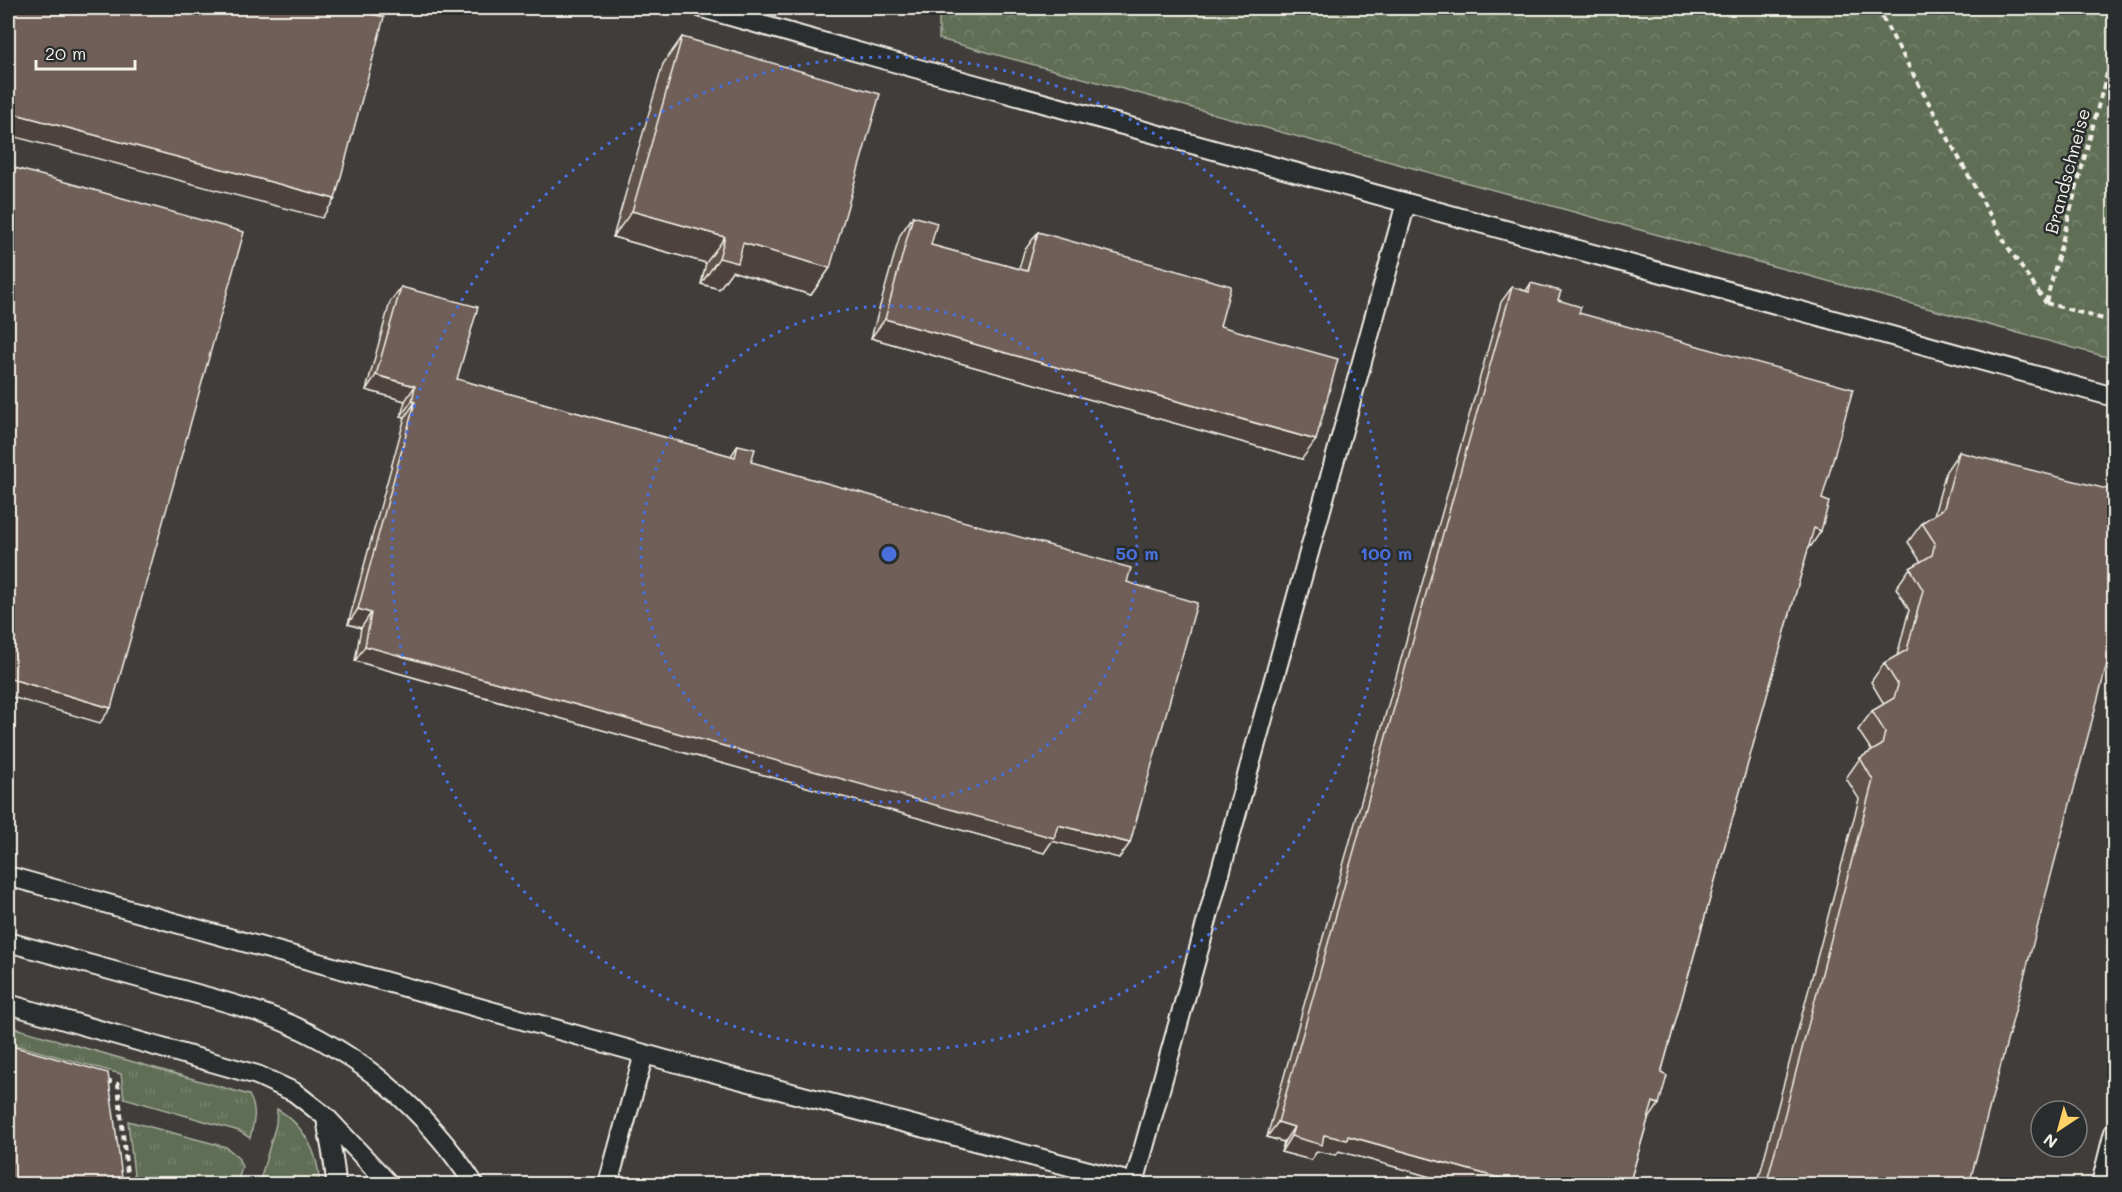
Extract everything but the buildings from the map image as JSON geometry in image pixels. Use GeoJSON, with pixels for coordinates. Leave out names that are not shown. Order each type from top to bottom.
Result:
{"type":"FeatureCollection","features":[{"type":"Feature","properties":{"kind":"lane"},"geometry":{"type":"LineString","coordinates":[[702,8],[2115,397]]}},
{"type":"Feature","properties":{"kind":"lane"},"geometry":{"type":"LineString","coordinates":[[8,876],[645,1054],[1136,1184],[1406,203]]}},
{"type":"Feature","properties":{"kind":"lane"},"geometry":{"type":"LineString","coordinates":[[8,942],[237,1005],[302,1030],[353,1059],[401,1097],[426,1121],[456,1157],[474,1185]]}},
{"type":"Feature","properties":{"kind":"lane"},"geometry":{"type":"LineString","coordinates":[[8,1004],[257,1075],[294,1092],[326,1117],[373,1165],[389,1185]]}},
{"type":"Feature","properties":{"kind":"lane"},"geometry":{"type":"LineString","coordinates":[[608,1185],[645,1054]]}},
{"type":"Feature","properties":{"kind":"lane"},"geometry":{"type":"LineString","coordinates":[[326,1117],[336,1185]]}},
{"type":"Feature","properties":{"kind":"lane"},"geometry":{"type":"LineString","coordinates":[[2101,1185],[2115,1132]]}},
{"type":"Feature","properties":{"kind":"path"},"geometry":{"type":"LineString","coordinates":[[1877,8],[2007,246],[2046,303],[2115,322]]}},
{"type":"Feature","properties":{"kind":"path","name":"Brandschneise"},"geometry":{"type":"LineString","coordinates":[[2046,303],[2115,47]]}},
{"type":"Feature","properties":{"kind":"path"},"geometry":{"type":"LineString","coordinates":[[96,1078],[118,1084],[128,1185]]}},
{"type":"Feature","properties":{"kind":"shaded area"},"geometry":{"type":"Polygon","coordinates":[[[8,8],[939,8],[940,39],[2114,359],[2114,1184],[8,1184],[8,8]]]}},
{"type":"Feature","properties":{"kind":"green space"},"geometry":{"type":"Polygon","coordinates":[[[939,8],[2114,8],[2114,359],[939,39],[939,8]]]}},
{"type":"Feature","properties":{"kind":"green space"},"geometry":{"type":"Polygon","coordinates":[[[8,1026],[249,1095],[254,1111],[250,1138],[239,1131],[124,1098],[121,1074],[8,1043],[8,1026]]]}},
{"type":"Feature","properties":{"kind":"green space"},"geometry":{"type":"Polygon","coordinates":[[[277,1109],[295,1123],[308,1141],[317,1162],[319,1184],[259,1184],[276,1124],[277,1109]]]}},
{"type":"Feature","properties":{"kind":"green space"},"geometry":{"type":"Polygon","coordinates":[[[128,1121],[226,1147],[238,1157],[242,1167],[237,1184],[135,1184],[128,1121]]]}}]}
